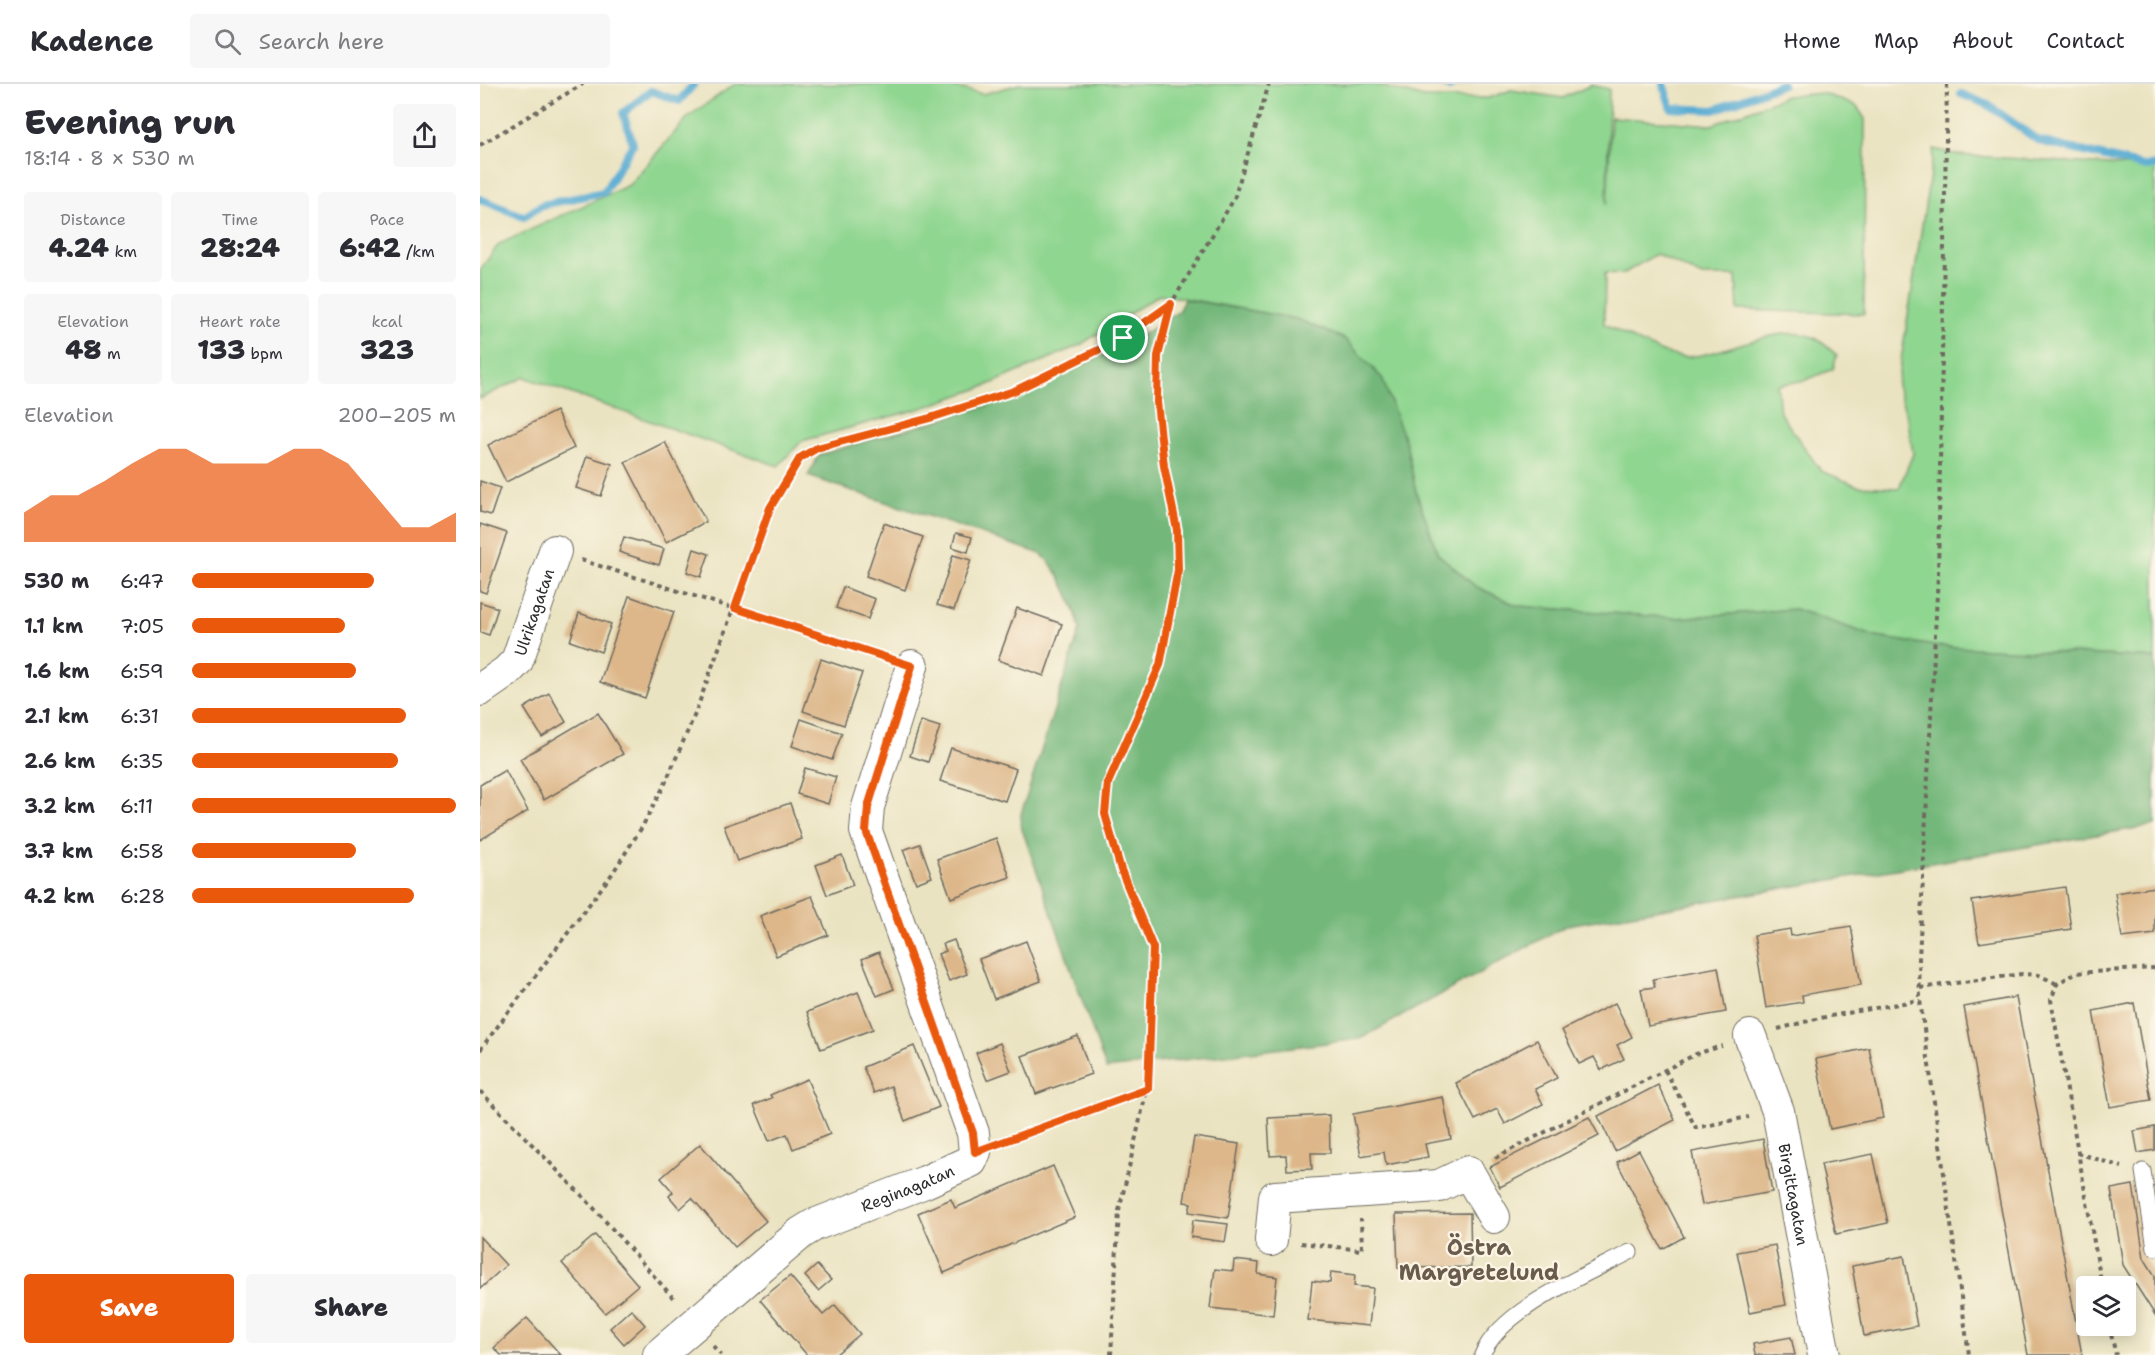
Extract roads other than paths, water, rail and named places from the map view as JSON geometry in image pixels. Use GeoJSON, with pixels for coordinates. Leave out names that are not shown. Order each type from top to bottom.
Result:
{"type":"FeatureCollection","features":[{"type":"Feature","properties":{"kind":"street","name":"Ulrikagatan"},"geometry":{"type":"LineString","coordinates":[[480,690],[506,672],[517,661],[555,551]]}},
{"type":"Feature","properties":{"kind":"street","name":"Reginagatan"},"geometry":{"type":"LineString","coordinates":[[658,1355],[808,1229],[949,1172],[971,1161],[975,1152],[973,1133],[866,831],[868,807],[912,666]]}},
{"type":"Feature","properties":{"kind":"street","name":"Birgittagatan"},"geometry":{"type":"LineString","coordinates":[[1750,1036],[1778,1111],[1824,1355]]}},
{"type":"Feature","properties":{"kind":"street"},"geometry":{"type":"LineString","coordinates":[[1270,1240],[1275,1197],[1439,1186],[1468,1172],[1494,1217]]}},
{"type":"Feature","properties":{"kind":"lane"},"geometry":{"type":"LineString","coordinates":[[2143,1171],[2155,1248]]}},
{"type":"Feature","properties":{"kind":"lane"},"geometry":{"type":"LineString","coordinates":[[1482,1355],[1495,1334],[1519,1311],[1630,1252]]}},
{"type":"Feature","properties":{"kind":"waterway"},"geometry":{"type":"LineString","coordinates":[[480,199],[524,217],[542,205],[604,192],[633,144],[623,113],[651,91],[679,101],[694,84]]}},
{"type":"Feature","properties":{"kind":"waterway"},"geometry":{"type":"LineString","coordinates":[[1444,84],[1449,87],[1453,84]]}},
{"type":"Feature","properties":{"kind":"waterway"},"geometry":{"type":"LineString","coordinates":[[1663,84],[1671,108],[1714,110],[1782,84]]}},
{"type":"Feature","properties":{"kind":"waterway"},"geometry":{"type":"LineString","coordinates":[[1961,94],[1988,105],[2039,141],[2147,167],[2155,165]]}},
{"type":"Feature","properties":{"kind":"district","name":"Östra Margretelund"},"geometry":{"type":"Point","coordinates":[1479,1260]}}]}
